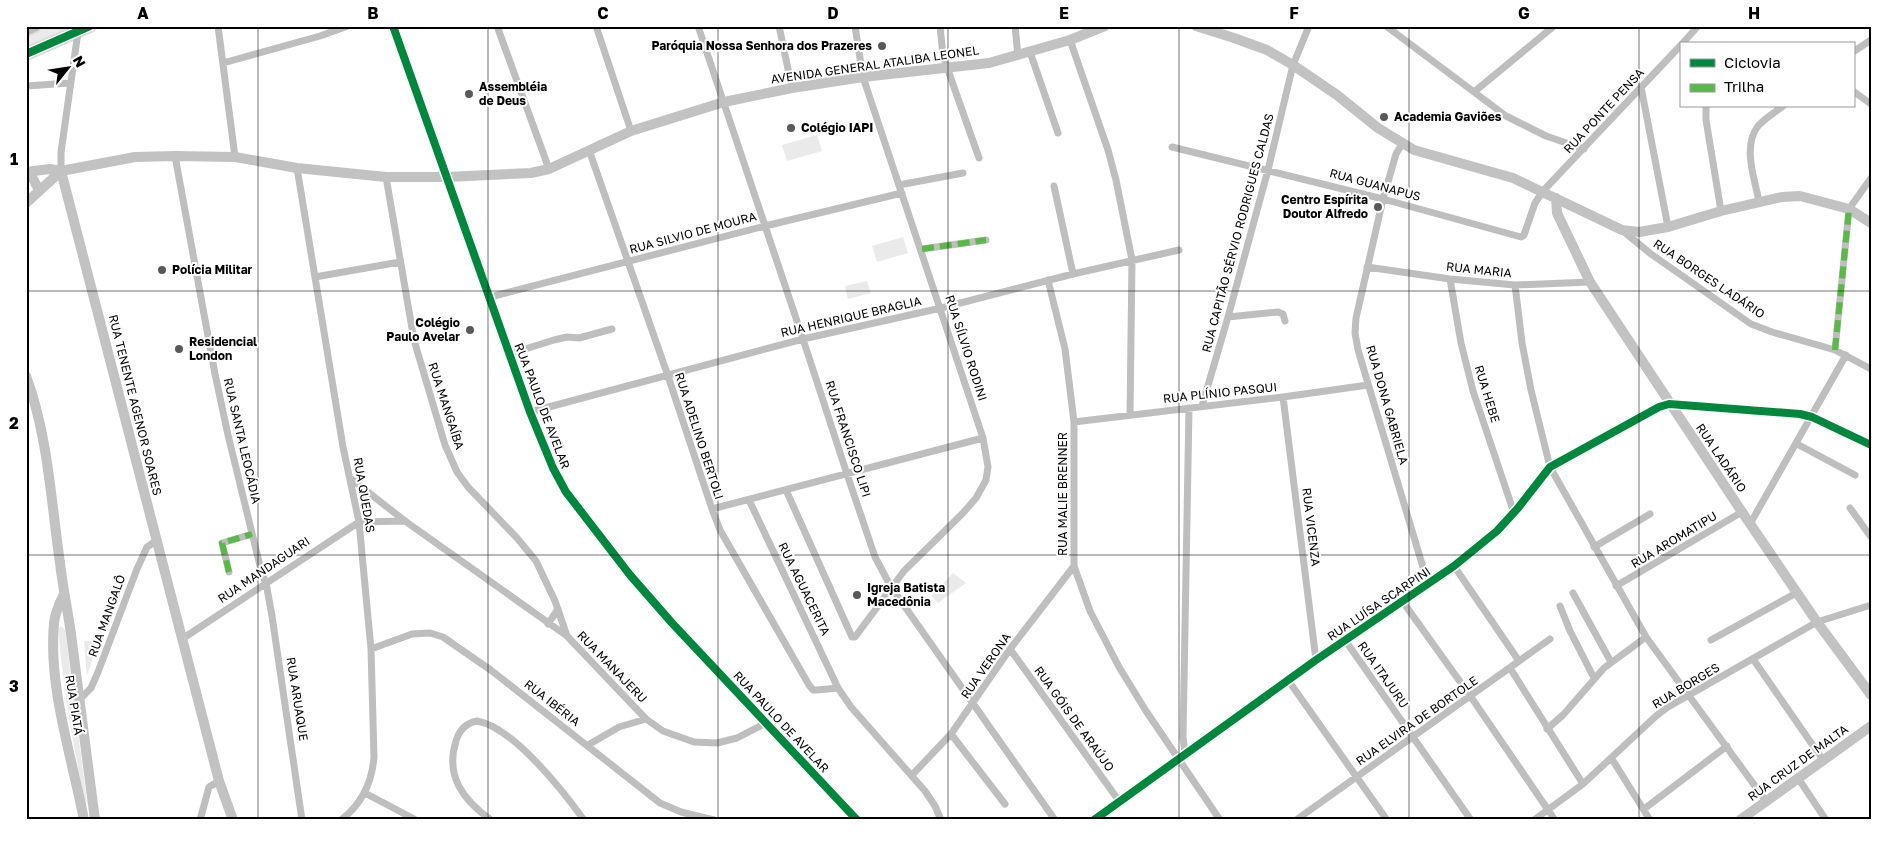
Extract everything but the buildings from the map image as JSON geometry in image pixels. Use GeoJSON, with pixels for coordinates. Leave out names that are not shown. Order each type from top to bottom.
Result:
{"type":"FeatureCollection","features":[{"type":"Feature","properties":{"kind":"main road"},"geometry":{"type":"LineString","coordinates":[[26,30],[35,26]]}},
{"type":"Feature","properties":{"kind":"main road"},"geometry":{"type":"LineString","coordinates":[[26,54],[90,26]]}},
{"type":"Feature","properties":{"kind":"street"},"geometry":{"type":"LineString","coordinates":[[218,26],[235,157]]}},
{"type":"Feature","properties":{"kind":"street"},"geometry":{"type":"LineString","coordinates":[[223,63],[320,36],[348,26]]}},
{"type":"Feature","properties":{"kind":"street","name":"RUA PAULO DE AVELAR"},"geometry":{"type":"LineString","coordinates":[[393,26],[530,412],[553,468],[566,492],[630,575],[672,623],[857,820]]}},
{"type":"Feature","properties":{"kind":"street"},"geometry":{"type":"LineString","coordinates":[[497,26],[549,169]]}},
{"type":"Feature","properties":{"kind":"street"},"geometry":{"type":"LineString","coordinates":[[596,26],[631,131]]}},
{"type":"Feature","properties":{"kind":"street","name":"RUA FRANCISCO LIPI"},"geometry":{"type":"LineString","coordinates":[[698,26],[804,339],[846,474],[876,557],[891,587],[1055,820]]}},
{"type":"Feature","properties":{"kind":"street"},"geometry":{"type":"LineString","coordinates":[[779,26],[792,88]]}},
{"type":"Feature","properties":{"kind":"street","name":"RUA SÍLVIO RODINI"},"geometry":{"type":"LineString","coordinates":[[786,490],[852,637],[858,634],[904,571],[963,513],[982,488],[986,480],[988,467],[983,438],[922,249],[863,77],[855,26]]}},
{"type":"Feature","properties":{"kind":"street"},"geometry":{"type":"LineString","coordinates":[[940,26],[943,56],[979,158]]}},
{"type":"Feature","properties":{"kind":"street"},"geometry":{"type":"LineString","coordinates":[[1015,26],[1018,56]]}},
{"type":"Feature","properties":{"kind":"street","name":"AVENIDA GENERAL ATALIBA LEONEL"},"geometry":{"type":"LineString","coordinates":[[26,172],[50,169],[61,171],[135,157],[175,156],[235,157],[297,168],[386,177],[447,177],[531,173],[549,169],[631,131],[724,102],[792,88],[863,77],[989,62],[1018,56],[1070,40],[1104,26]]}},
{"type":"Feature","properties":{"kind":"street"},"geometry":{"type":"LineString","coordinates":[[1196,26],[1267,50],[1293,65],[1378,128],[1414,150],[1513,178],[1622,230],[1639,232],[1668,227],[1759,202],[1782,197],[1800,196],[1849,208],[1871,223]]}},
{"type":"Feature","properties":{"kind":"street","name":"RUA CAPITÃO SÉRVIO RODRIGUES CALDAS"},"geometry":{"type":"LineString","coordinates":[[1202,406],[1268,170],[1293,65],[1309,26]]}},
{"type":"Feature","properties":{"kind":"street"},"geometry":{"type":"LineString","coordinates":[[1386,26],[1506,116],[1523,126],[1584,149]]}},
{"type":"Feature","properties":{"kind":"street"},"geometry":{"type":"LineString","coordinates":[[1474,92],[1554,26]]}},
{"type":"Feature","properties":{"kind":"street","name":"RUA PONTE PENSA"},"geometry":{"type":"LineString","coordinates":[[1684,42],[1698,26]]}},
{"type":"Feature","properties":{"kind":"street","name":"RUA TENENTE AGENOR SOARES"},"geometry":{"type":"LineString","coordinates":[[78,32],[61,152],[61,171],[219,782],[234,819]]}},
{"type":"Feature","properties":{"kind":"street"},"geometry":{"type":"LineString","coordinates":[[1070,40],[1112,165],[1132,260],[1130,415]]}},
{"type":"Feature","properties":{"kind":"street"},"geometry":{"type":"LineString","coordinates":[[1854,51],[1871,40]]}},
{"type":"Feature","properties":{"kind":"street","name":"RUA PONTE PENSA"},"geometry":{"type":"LineString","coordinates":[[1543,191],[1680,46]]}},
{"type":"Feature","properties":{"kind":"street"},"geometry":{"type":"LineString","coordinates":[[1030,52],[1058,133]]}},
{"type":"Feature","properties":{"kind":"street"},"geometry":{"type":"LineString","coordinates":[[26,86],[70,83]]}},
{"type":"Feature","properties":{"kind":"street"},"geometry":{"type":"LineString","coordinates":[[1641,87],[1668,227]]}},
{"type":"Feature","properties":{"kind":"street"},"geometry":{"type":"LineString","coordinates":[[1854,92],[1871,104]]}},
{"type":"Feature","properties":{"kind":"street"},"geometry":{"type":"LineString","coordinates":[[1706,108],[1706,120],[1721,211]]}},
{"type":"Feature","properties":{"kind":"street"},"geometry":{"type":"LineString","coordinates":[[1759,202],[1750,156],[1752,140],[1758,126],[1780,108]]}},
{"type":"Feature","properties":{"kind":"street","name":"RUA DONA GABRIELA"},"geometry":{"type":"LineString","coordinates":[[1402,144],[1396,154],[1383,199],[1356,318],[1355,334],[1368,385],[1428,584]]}},
{"type":"Feature","properties":{"kind":"street","name":"RUA GUANAPUS"},"geometry":{"type":"LineString","coordinates":[[1172,146],[1383,199],[1521,237],[1524,235],[1535,203],[1543,191]]}},
{"type":"Feature","properties":{"kind":"street","name":"RUA ADELINO BERTOLI"},"geometry":{"type":"LineString","coordinates":[[589,150],[712,509],[727,542],[809,686],[813,690],[838,688]]}},
{"type":"Feature","properties":{"kind":"street","name":"RUA SANTA LEOCÁDIA"},"geometry":{"type":"LineString","coordinates":[[175,156],[215,374],[252,534],[266,583]]}},
{"type":"Feature","properties":{"kind":"street","name":"RUA QUEDAS"},"geometry":{"type":"LineString","coordinates":[[297,168],[343,447],[359,522],[371,649],[373,770],[365,793],[341,820]]}},
{"type":"Feature","properties":{"kind":"street"},"geometry":{"type":"LineString","coordinates":[[26,203],[61,171]]}},
{"type":"Feature","properties":{"kind":"street"},"geometry":{"type":"LineString","coordinates":[[26,172],[32,177],[39,190]]}},
{"type":"Feature","properties":{"kind":"street"},"geometry":{"type":"LineString","coordinates":[[899,185],[963,173]]}},
{"type":"Feature","properties":{"kind":"street","name":"RUA MANGAÍBA"},"geometry":{"type":"LineString","coordinates":[[386,177],[414,340],[445,445],[453,463],[468,487],[517,538],[536,561],[558,609],[567,636]]}},
{"type":"Feature","properties":{"kind":"street"},"geometry":{"type":"LineString","coordinates":[[1835,350],[1849,208],[1871,178]]}},
{"type":"Feature","properties":{"kind":"street"},"geometry":{"type":"LineString","coordinates":[[1054,186],[1073,274]]}},
{"type":"Feature","properties":{"kind":"street","name":"RUA SILVIO DE MOURA"},"geometry":{"type":"LineString","coordinates":[[490,297],[765,226],[902,194]]}},
{"type":"Feature","properties":{"kind":"street","name":"RUA LADÁRIO"},"geometry":{"type":"LineString","coordinates":[[1556,198],[1557,213],[1590,282],[1750,524],[1817,622],[1871,694]]}},
{"type":"Feature","properties":{"kind":"street","name":"RUA BORGES LADÁRIO"},"geometry":{"type":"LineString","coordinates":[[1622,230],[1650,254],[1751,324],[1835,350],[1871,369]]}},
{"type":"Feature","properties":{"kind":"street"},"geometry":{"type":"LineString","coordinates":[[922,249],[986,240]]}},
{"type":"Feature","properties":{"kind":"street","name":"RUA HENRIQUE BRAGLIA"},"geometry":{"type":"LineString","coordinates":[[530,412],[804,339],[1179,250]]}},
{"type":"Feature","properties":{"kind":"street"},"geometry":{"type":"LineString","coordinates":[[315,277],[400,262]]}},
{"type":"Feature","properties":{"kind":"street","name":"RUA MARIA"},"geometry":{"type":"LineString","coordinates":[[1367,267],[1450,279],[1515,285],[1590,282]]}},
{"type":"Feature","properties":{"kind":"street","name":"RUA HEBE"},"geometry":{"type":"LineString","coordinates":[[1450,279],[1461,343],[1473,391],[1514,513]]}},
{"type":"Feature","properties":{"kind":"street","name":"RUA MALIE BRENNER"},"geometry":{"type":"LineString","coordinates":[[1048,280],[1065,349],[1074,422],[1074,566],[1090,611],[1104,642],[1133,692],[1181,756],[1220,820]]}},
{"type":"Feature","properties":{"kind":"street"},"geometry":{"type":"LineString","coordinates":[[1515,285],[1522,343],[1550,468],[1646,636],[1766,801]]}},
{"type":"Feature","properties":{"kind":"street"},"geometry":{"type":"LineString","coordinates":[[1228,317],[1278,312],[1282,314],[1285,321]]}},
{"type":"Feature","properties":{"kind":"street"},"geometry":{"type":"LineString","coordinates":[[509,354],[554,340],[579,338],[612,329]]}},
{"type":"Feature","properties":{"kind":"street"},"geometry":{"type":"LineString","coordinates":[[1750,524],[1846,355]]}},
{"type":"Feature","properties":{"kind":"street","name":"RUA PIATÁ"},"geometry":{"type":"LineString","coordinates":[[26,376],[38,415],[45,454],[80,699],[84,746],[95,820]]}},
{"type":"Feature","properties":{"kind":"street","name":"RUA PLÍNIO PASQUI"},"geometry":{"type":"LineString","coordinates":[[1074,422],[1284,398],[1368,385]]}},
{"type":"Feature","properties":{"kind":"street","name":"RUA VICENZA"},"geometry":{"type":"LineString","coordinates":[[1284,398],[1316,660]]}},
{"type":"Feature","properties":{"kind":"street"},"geometry":{"type":"LineString","coordinates":[[1669,404],[1800,414],[1812,417],[1871,445]]}},
{"type":"Feature","properties":{"kind":"street","name":"RUA LUÍSA SCARPINI"},"geometry":{"type":"LineString","coordinates":[[1094,820],[1316,660],[1454,566],[1484,542],[1514,513],[1550,468],[1659,407],[1669,404]]}},
{"type":"Feature","properties":{"kind":"street"},"geometry":{"type":"LineString","coordinates":[[1181,756],[1183,737],[1189,408]]}},
{"type":"Feature","properties":{"kind":"street"},"geometry":{"type":"LineString","coordinates":[[712,509],[983,438]]}},
{"type":"Feature","properties":{"kind":"street"},"geometry":{"type":"LineString","coordinates":[[1797,444],[1855,475]]}},
{"type":"Feature","properties":{"kind":"street","name":"RUA MANAJERU"},"geometry":{"type":"LineString","coordinates":[[350,478],[405,521],[567,636],[646,718],[663,731],[694,742],[717,743],[737,738],[766,722]]}},
{"type":"Feature","properties":{"kind":"street","name":"RUA AGUACERITA"},"geometry":{"type":"LineString","coordinates":[[749,500],[838,688],[851,707],[912,775],[935,806],[941,820]]}},
{"type":"Feature","properties":{"kind":"street"},"geometry":{"type":"LineString","coordinates":[[1850,508],[1871,537]]}},
{"type":"Feature","properties":{"kind":"street","name":"RUA AROMATIPU"},"geometry":{"type":"LineString","coordinates":[[1616,586],[1742,512]]}},
{"type":"Feature","properties":{"kind":"street"},"geometry":{"type":"LineString","coordinates":[[1594,547],[1650,514]]}},
{"type":"Feature","properties":{"kind":"street"},"geometry":{"type":"LineString","coordinates":[[359,522],[405,521]]}},
{"type":"Feature","properties":{"kind":"street","name":"RUA MANDAGUARI"},"geometry":{"type":"LineString","coordinates":[[182,639],[359,522]]}},
{"type":"Feature","properties":{"kind":"street"},"geometry":{"type":"LineString","coordinates":[[229,572],[222,543],[252,534]]}},
{"type":"Feature","properties":{"kind":"street","name":"RUA MANGALÔ"},"geometry":{"type":"LineString","coordinates":[[80,699],[91,688],[147,547],[156,541]]}},
{"type":"Feature","properties":{"kind":"street","name":"RUA VERONA"},"geometry":{"type":"LineString","coordinates":[[912,775],[952,734],[1010,649],[1074,566]]}},
{"type":"Feature","properties":{"kind":"street"},"geometry":{"type":"LineString","coordinates":[[1454,566],[1519,661]]}},
{"type":"Feature","properties":{"kind":"street","name":"RUA ARUAQUE"},"geometry":{"type":"LineString","coordinates":[[266,583],[287,707],[302,820]]}},
{"type":"Feature","properties":{"kind":"street"},"geometry":{"type":"LineString","coordinates":[[1711,640],[1798,592]]}},
{"type":"Feature","properties":{"kind":"street"},"geometry":{"type":"LineString","coordinates":[[1573,593],[1611,662]]}},
{"type":"Feature","properties":{"kind":"street","name":"RUA PIATÁ"},"geometry":{"type":"LineString","coordinates":[[64,594],[55,617],[53,656],[62,718],[84,820]]}},
{"type":"Feature","properties":{"kind":"street"},"geometry":{"type":"LineString","coordinates":[[1403,602],[1471,696],[1555,820]]}},
{"type":"Feature","properties":{"kind":"street","name":"RUA BORGES"},"geometry":{"type":"LineString","coordinates":[[1534,820],[1583,784],[1656,716],[1817,622],[1871,605]]}},
{"type":"Feature","properties":{"kind":"street"},"geometry":{"type":"LineString","coordinates":[[1560,606],[1570,631],[1594,678]]}},
{"type":"Feature","properties":{"kind":"street"},"geometry":{"type":"LineString","coordinates":[[548,624],[558,609]]}},
{"type":"Feature","properties":{"kind":"street"},"geometry":{"type":"LineString","coordinates":[[55,617],[61,615],[69,622]]}},
{"type":"Feature","properties":{"kind":"street","name":"RUA IBÉRIA"},"geometry":{"type":"LineString","coordinates":[[371,649],[412,634],[430,633],[443,637],[492,671],[660,803],[681,812],[714,820]]}},
{"type":"Feature","properties":{"kind":"street"},"geometry":{"type":"LineString","coordinates":[[1547,729],[1611,662],[1646,636]]}},
{"type":"Feature","properties":{"kind":"street","name":"RUA ELVIRA DE BORTOLE"},"geometry":{"type":"LineString","coordinates":[[1296,820],[1414,738],[1550,639]]}},
{"type":"Feature","properties":{"kind":"street","name":"RUA ITAJURU"},"geometry":{"type":"LineString","coordinates":[[1345,640],[1471,820]]}},
{"type":"Feature","properties":{"kind":"street","name":"RUA GÓIS DE ARAÚJO"},"geometry":{"type":"LineString","coordinates":[[1010,649],[1119,801]]}},
{"type":"Feature","properties":{"kind":"street"},"geometry":{"type":"LineString","coordinates":[[1753,659],[1823,760]]}},
{"type":"Feature","properties":{"kind":"street"},"geometry":{"type":"LineString","coordinates":[[1510,668],[1583,784]]}},
{"type":"Feature","properties":{"kind":"street"},"geometry":{"type":"LineString","coordinates":[[1288,680],[1387,820]]}},
{"type":"Feature","properties":{"kind":"street"},"geometry":{"type":"LineString","coordinates":[[588,745],[618,726],[646,718]]}},
{"type":"Feature","properties":{"kind":"street"},"geometry":{"type":"LineString","coordinates":[[487,819],[458,786],[453,775],[453,749],[461,731],[471,722],[477,721],[493,726],[522,748],[545,772],[584,820]]}},
{"type":"Feature","properties":{"kind":"street","name":"RUA CRUZ DE MALTA"},"geometry":{"type":"LineString","coordinates":[[1740,820],[1871,726]]}},
{"type":"Feature","properties":{"kind":"street"},"geometry":{"type":"LineString","coordinates":[[952,734],[1005,804]]}},
{"type":"Feature","properties":{"kind":"street"},"geometry":{"type":"LineString","coordinates":[[1644,809],[1727,746]]}},
{"type":"Feature","properties":{"kind":"street"},"geometry":{"type":"LineString","coordinates":[[1612,758],[1650,820]]}},
{"type":"Feature","properties":{"kind":"street"},"geometry":{"type":"LineString","coordinates":[[1798,778],[1826,820]]}},
{"type":"Feature","properties":{"kind":"street"},"geometry":{"type":"LineString","coordinates":[[200,820],[209,787],[219,782]]}},
{"type":"Feature","properties":{"kind":"street"},"geometry":{"type":"LineString","coordinates":[[365,793],[416,820]]}},
{"type":"Feature","properties":{"kind":"shaded area"},"geometry":{"type":"Polygon","coordinates":[[[49,26],[73,26],[26,47],[26,36],[49,26]]]}},
{"type":"Feature","properties":{"kind":"shaded area"},"geometry":{"type":"Polygon","coordinates":[[[817,135],[822,151],[787,161],[782,145],[817,135]]]}},
{"type":"Feature","properties":{"kind":"shaded area"},"geometry":{"type":"Polygon","coordinates":[[[903,237],[908,253],[877,262],[872,246],[903,237]]]}},
{"type":"Feature","properties":{"kind":"shaded area"},"geometry":{"type":"Polygon","coordinates":[[[867,281],[871,293],[848,299],[845,286],[867,281]]]}},
{"type":"Feature","properties":{"kind":"shaded area"},"geometry":{"type":"Polygon","coordinates":[[[953,573],[966,583],[938,603],[931,596],[953,573]]]}},
{"type":"Feature","properties":{"kind":"shaded area"},"geometry":{"type":"Polygon","coordinates":[[[61,626],[65,630],[87,802],[85,803],[60,650],[58,628],[61,626]]]}},
{"type":"Feature","properties":{"kind":"shaded area"},"geometry":{"type":"Polygon","coordinates":[[[99,640],[87,676],[84,641],[99,640]]]}},
{"type":"Feature","properties":{"kind":"marked path"},"geometry":{"type":"LineString","coordinates":[[1835,350],[1849,209]]}},
{"type":"Feature","properties":{"kind":"marked path"},"geometry":{"type":"LineString","coordinates":[[922,249],[986,240]]}},
{"type":"Feature","properties":{"kind":"marked path"},"geometry":{"type":"LineString","coordinates":[[229,572],[222,543],[252,534]]}},
{"type":"Feature","properties":{"kind":"cycle path"},"geometry":{"type":"LineString","coordinates":[[26,54],[90,26]]}},
{"type":"Feature","properties":{"kind":"cycle path"},"geometry":{"type":"LineString","coordinates":[[393,26],[530,412],[553,468],[566,492],[630,575],[672,623],[857,820]]}},
{"type":"Feature","properties":{"kind":"cycle path"},"geometry":{"type":"LineString","coordinates":[[1094,820],[1316,660],[1454,566],[1497,531],[1518,508],[1550,467],[1659,407],[1669,404],[1800,414],[1812,417],[1871,445]]}},
{"type":"Feature","properties":{"kind":"place","name":"Paróquia Nossa Senhora dos Prazeres"},"geometry":{"type":"Point","coordinates":[882,46]}},
{"type":"Feature","properties":{"kind":"place","name":"Assembléia de Deus"},"geometry":{"type":"Point","coordinates":[469,94]}},
{"type":"Feature","properties":{"kind":"place","name":"Academia Gaviões"},"geometry":{"type":"Point","coordinates":[1384,117]}},
{"type":"Feature","properties":{"kind":"place","name":"Colégio IAPI"},"geometry":{"type":"Point","coordinates":[791,128]}},
{"type":"Feature","properties":{"kind":"place","name":"Centro Espírita Doutor Alfredo"},"geometry":{"type":"Point","coordinates":[1378,207]}},
{"type":"Feature","properties":{"kind":"place","name":"Polícia Militar"},"geometry":{"type":"Point","coordinates":[162,270]}},
{"type":"Feature","properties":{"kind":"place","name":"Colégio Paulo Avelar"},"geometry":{"type":"Point","coordinates":[470,330]}},
{"type":"Feature","properties":{"kind":"place","name":"Residencial London"},"geometry":{"type":"Point","coordinates":[179,349]}},
{"type":"Feature","properties":{"kind":"place","name":"Igreja Batista Macedônia"},"geometry":{"type":"Point","coordinates":[857,595]}}]}
